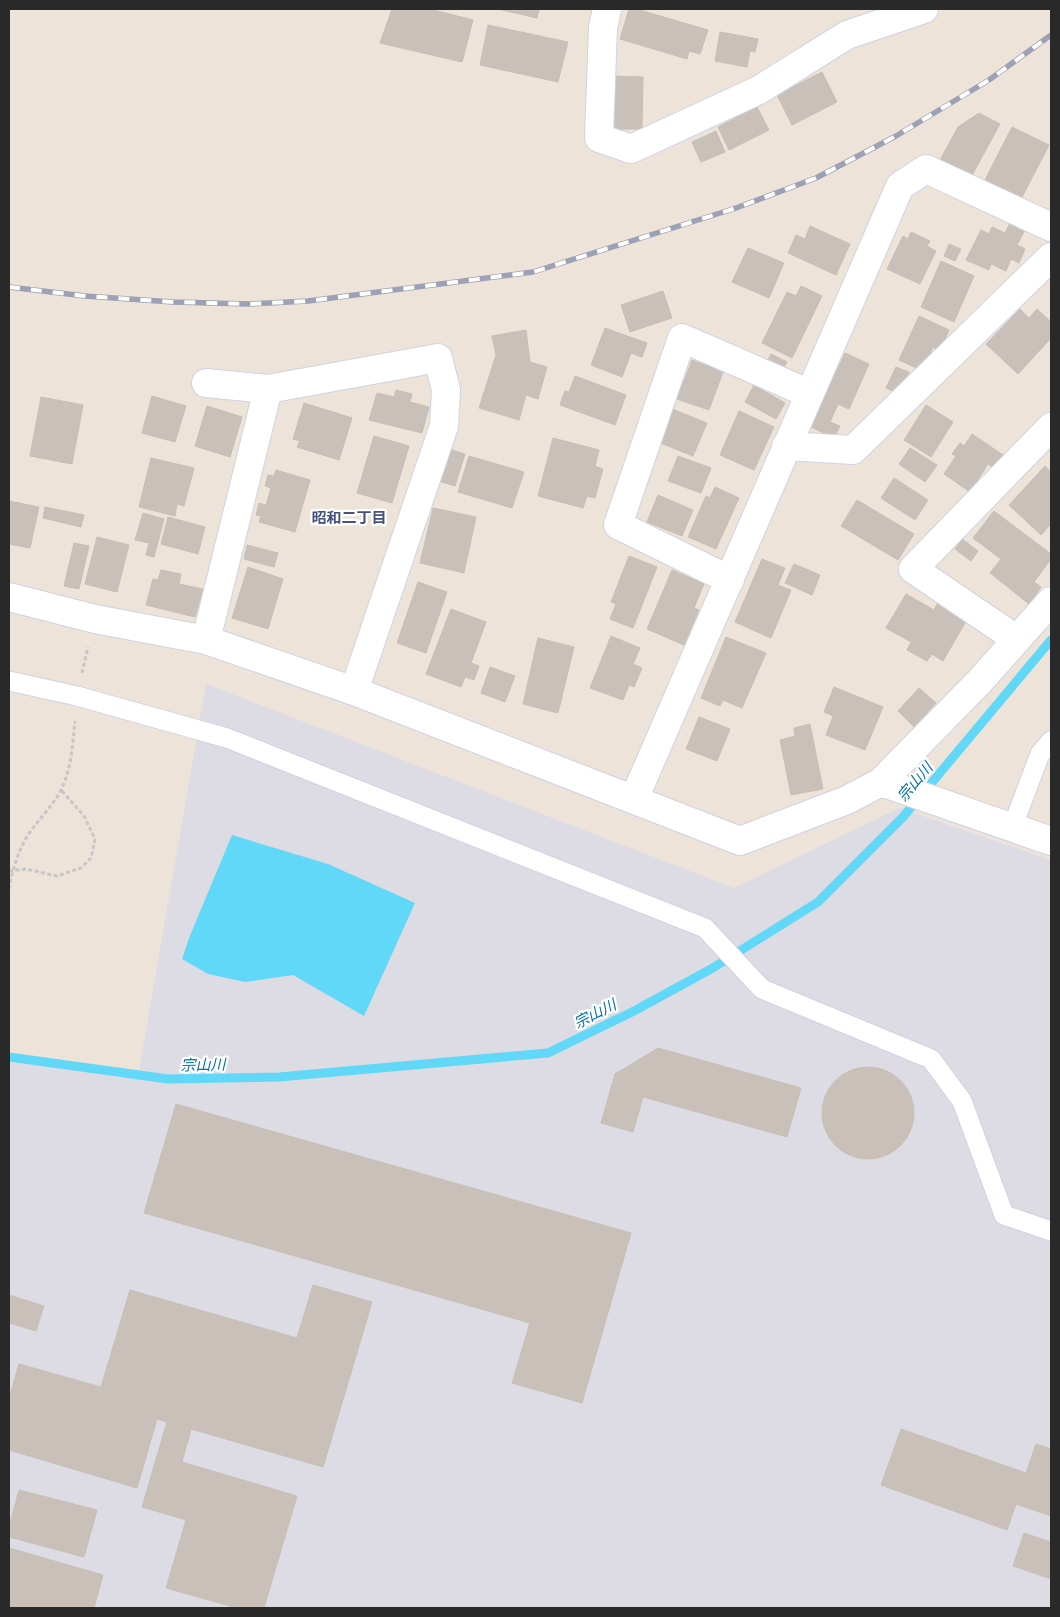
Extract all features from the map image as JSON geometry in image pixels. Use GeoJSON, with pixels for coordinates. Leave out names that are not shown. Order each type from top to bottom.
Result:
{"type":"FeatureCollection","features":[{"type":"Feature","properties":{"kind":"street"},"geometry":{"type":"LineString","coordinates":[[607,9],[603,28],[599,138],[631,149],[759,90],[847,35],[924,9]]}},
{"type":"Feature","properties":{"kind":"street"},"geometry":{"type":"LineString","coordinates":[[634,799],[730,580],[808,394],[900,186],[926,168],[1051,227]]}},
{"type":"Feature","properties":{"kind":"street"},"geometry":{"type":"LineString","coordinates":[[786,446],[853,450],[1051,257]]}},
{"type":"Feature","properties":{"kind":"street"},"geometry":{"type":"LineString","coordinates":[[730,580],[618,525],[682,338],[808,394]]}},
{"type":"Feature","properties":{"kind":"street"},"geometry":{"type":"LineString","coordinates":[[206,383],[268,389],[438,358],[446,390],[444,426],[354,691]]}},
{"type":"Feature","properties":{"kind":"street"},"geometry":{"type":"LineString","coordinates":[[206,640],[268,389]]}},
{"type":"Feature","properties":{"kind":"street"},"geometry":{"type":"LineString","coordinates":[[1016,639],[913,569],[1051,427]]}},
{"type":"Feature","properties":{"kind":"street"},"geometry":{"type":"LineString","coordinates":[[9,597],[95,619],[206,640],[354,691],[740,841],[839,803],[881,782],[980,681],[1051,601]]}},
{"type":"Feature","properties":{"kind":"street"},"geometry":{"type":"LineString","coordinates":[[881,782],[1051,842]]}},
{"type":"Feature","properties":{"kind":"lane"},"geometry":{"type":"LineString","coordinates":[[9,681],[77,696],[227,738],[705,928],[762,988],[931,1059],[962,1101],[1004,1215],[1051,1231]]}},
{"type":"Feature","properties":{"kind":"lane"},"geometry":{"type":"LineString","coordinates":[[1012,828],[1040,754],[1051,741]]}},
{"type":"Feature","properties":{"kind":"path"},"geometry":{"type":"LineString","coordinates":[[9,889],[10,871],[27,836],[61,790],[71,764],[77,696],[95,619]]}},
{"type":"Feature","properties":{"kind":"path"},"geometry":{"type":"LineString","coordinates":[[10,871],[26,869],[57,876],[81,868],[91,858],[95,839],[84,816],[61,790]]}},
{"type":"Feature","properties":{"kind":"shaded area"},"geometry":{"type":"Polygon","coordinates":[[[206,684],[734,888],[899,808],[1051,860],[1051,1608],[9,1608],[9,1062],[138,1076],[206,684]]]}},
{"type":"Feature","properties":{"kind":"water"},"geometry":{"type":"Polygon","coordinates":[[[232,835],[328,864],[415,903],[364,1016],[293,975],[245,982],[208,974],[182,959],[232,835]]]}},
{"type":"Feature","properties":{"kind":"building"},"geometry":{"type":"Polygon","coordinates":[[[392,9],[429,9],[473,20],[462,62],[380,43],[392,9]]]}},
{"type":"Feature","properties":{"kind":"building"},"geometry":{"type":"Polygon","coordinates":[[[498,9],[539,9],[537,18],[498,9]]]}},
{"type":"Feature","properties":{"kind":"building"},"geometry":{"type":"Polygon","coordinates":[[[629,9],[636,9],[708,30],[700,54],[689,51],[687,59],[620,39],[629,9]]]}},
{"type":"Feature","properties":{"kind":"building"},"geometry":{"type":"Polygon","coordinates":[[[488,25],[568,42],[558,82],[480,65],[488,25]]]}},
{"type":"Feature","properties":{"kind":"building"},"geometry":{"type":"Polygon","coordinates":[[[720,32],[758,39],[755,52],[750,51],[747,67],[715,61],[720,32]]]}},
{"type":"Feature","properties":{"kind":"building"},"geometry":{"type":"Polygon","coordinates":[[[822,72],[837,102],[792,125],[777,95],[822,72]]]}},
{"type":"Feature","properties":{"kind":"building"},"geometry":{"type":"Polygon","coordinates":[[[615,76],[643,77],[642,129],[614,129],[615,76]]]}},
{"type":"Feature","properties":{"kind":"building"},"geometry":{"type":"Polygon","coordinates":[[[757,107],[769,130],[729,150],[718,127],[757,107]]]}},
{"type":"Feature","properties":{"kind":"building"},"geometry":{"type":"Polygon","coordinates":[[[979,113],[1000,124],[971,177],[940,160],[958,127],[979,113]]]}},
{"type":"Feature","properties":{"kind":"building"},"geometry":{"type":"Polygon","coordinates":[[[1012,127],[1049,145],[1021,199],[985,180],[1012,127]]]}},
{"type":"Feature","properties":{"kind":"building"},"geometry":{"type":"Polygon","coordinates":[[[716,131],[725,152],[701,162],[692,142],[716,131]]]}},
{"type":"Feature","properties":{"kind":"building"},"geometry":{"type":"Polygon","coordinates":[[[1011,221],[1026,228],[1017,245],[1025,249],[1019,263],[1011,259],[1006,271],[991,264],[989,270],[966,260],[981,230],[989,234],[992,227],[1005,233],[1011,221]]]}},
{"type":"Feature","properties":{"kind":"building"},"geometry":{"type":"Polygon","coordinates":[[[810,226],[850,244],[836,275],[788,253],[796,235],[805,239],[810,226]]]}},
{"type":"Feature","properties":{"kind":"building"},"geometry":{"type":"Polygon","coordinates":[[[911,232],[930,241],[927,246],[936,251],[920,284],[887,269],[903,236],[908,239],[911,232]]]}},
{"type":"Feature","properties":{"kind":"building"},"geometry":{"type":"Polygon","coordinates":[[[949,244],[961,249],[955,261],[944,256],[949,244]]]}},
{"type":"Feature","properties":{"kind":"building"},"geometry":{"type":"Polygon","coordinates":[[[748,248],[784,263],[769,298],[732,282],[748,248]]]}},
{"type":"Feature","properties":{"kind":"building"},"geometry":{"type":"Polygon","coordinates":[[[941,261],[974,276],[954,322],[921,307],[941,261]]]}},
{"type":"Feature","properties":{"kind":"building"},"geometry":{"type":"Polygon","coordinates":[[[801,286],[822,296],[792,358],[762,343],[787,292],[796,296],[801,286]]]}},
{"type":"Feature","properties":{"kind":"building"},"geometry":{"type":"Polygon","coordinates":[[[663,291],[672,318],[630,332],[621,305],[663,291]]]}},
{"type":"Feature","properties":{"kind":"building"},"geometry":{"type":"Polygon","coordinates":[[[1020,309],[1029,318],[1037,309],[1051,322],[1051,338],[1018,374],[986,344],[1020,309]]]}},
{"type":"Feature","properties":{"kind":"building"},"geometry":{"type":"Polygon","coordinates":[[[919,316],[949,330],[940,351],[933,347],[923,371],[899,360],[919,316]]]}},
{"type":"Feature","properties":{"kind":"building"},"geometry":{"type":"Polygon","coordinates":[[[605,328],[647,343],[642,357],[631,353],[622,377],[591,365],[605,328]]]}},
{"type":"Feature","properties":{"kind":"building"},"geometry":{"type":"Polygon","coordinates":[[[526,330],[530,362],[547,367],[538,399],[526,395],[519,420],[479,408],[496,355],[492,336],[526,330]]]}},
{"type":"Feature","properties":{"kind":"building"},"geometry":{"type":"Polygon","coordinates":[[[845,353],[869,364],[849,409],[838,404],[830,422],[840,426],[834,438],[811,427],[845,353]]]}},
{"type":"Feature","properties":{"kind":"building"},"geometry":{"type":"Polygon","coordinates":[[[771,354],[787,362],[781,373],[765,366],[771,354]]]}},
{"type":"Feature","properties":{"kind":"building"},"geometry":{"type":"Polygon","coordinates":[[[692,360],[723,372],[709,410],[677,399],[692,360]]]}},
{"type":"Feature","properties":{"kind":"building"},"geometry":{"type":"Polygon","coordinates":[[[896,367],[909,372],[899,394],[886,388],[896,367]]]}},
{"type":"Feature","properties":{"kind":"building"},"geometry":{"type":"Polygon","coordinates":[[[575,376],[626,395],[615,425],[560,405],[565,391],[569,392],[575,376]]]}},
{"type":"Feature","properties":{"kind":"building"},"geometry":{"type":"Polygon","coordinates":[[[754,385],[785,403],[776,419],[745,402],[754,385]]]}},
{"type":"Feature","properties":{"kind":"building"},"geometry":{"type":"Polygon","coordinates":[[[396,390],[412,394],[410,402],[429,407],[422,433],[369,420],[377,393],[394,397],[396,390]]]}},
{"type":"Feature","properties":{"kind":"building"},"geometry":{"type":"Polygon","coordinates":[[[152,396],[186,406],[175,442],[142,433],[152,396]]]}},
{"type":"Feature","properties":{"kind":"building"},"geometry":{"type":"Polygon","coordinates":[[[41,397],[83,405],[72,464],[30,456],[41,397]]]}},
{"type":"Feature","properties":{"kind":"building"},"geometry":{"type":"Polygon","coordinates":[[[304,403],[352,418],[339,460],[297,447],[300,441],[293,439],[304,403]]]}},
{"type":"Feature","properties":{"kind":"building"},"geometry":{"type":"Polygon","coordinates":[[[926,405],[953,422],[931,457],[904,440],[926,405]]]}},
{"type":"Feature","properties":{"kind":"building"},"geometry":{"type":"Polygon","coordinates":[[[207,406],[242,417],[230,457],[195,446],[207,406]]]}},
{"type":"Feature","properties":{"kind":"building"},"geometry":{"type":"Polygon","coordinates":[[[672,409],[707,423],[693,456],[658,442],[672,409]]]}},
{"type":"Feature","properties":{"kind":"building"},"geometry":{"type":"Polygon","coordinates":[[[739,411],[774,427],[754,470],[720,455],[739,411]]]}},
{"type":"Feature","properties":{"kind":"building"},"geometry":{"type":"Polygon","coordinates":[[[972,434],[1006,457],[997,470],[988,464],[970,492],[944,474],[956,456],[952,454],[960,443],[964,446],[972,434]]]}},
{"type":"Feature","properties":{"kind":"building"},"geometry":{"type":"Polygon","coordinates":[[[374,436],[409,446],[392,503],[357,493],[374,436]]]}},
{"type":"Feature","properties":{"kind":"building"},"geometry":{"type":"Polygon","coordinates":[[[553,438],[599,450],[595,466],[603,469],[595,498],[587,496],[583,508],[538,496],[553,438]]]}},
{"type":"Feature","properties":{"kind":"building"},"geometry":{"type":"Polygon","coordinates":[[[910,448],[937,465],[925,482],[899,464],[910,448]]]}},
{"type":"Feature","properties":{"kind":"building"},"geometry":{"type":"Polygon","coordinates":[[[449,449],[465,454],[455,486],[439,481],[449,449]]]}},
{"type":"Feature","properties":{"kind":"building"},"geometry":{"type":"Polygon","coordinates":[[[469,456],[524,472],[512,508],[458,492],[469,456]]]}},
{"type":"Feature","properties":{"kind":"building"},"geometry":{"type":"Polygon","coordinates":[[[678,456],[711,468],[701,493],[668,481],[678,456]]]}},
{"type":"Feature","properties":{"kind":"building"},"geometry":{"type":"Polygon","coordinates":[[[151,458],[194,468],[184,506],[177,504],[175,516],[139,507],[151,458]]]}},
{"type":"Feature","properties":{"kind":"building"},"geometry":{"type":"Polygon","coordinates":[[[1045,466],[1051,472],[1051,524],[1041,535],[1009,505],[1045,466]]]}},
{"type":"Feature","properties":{"kind":"building"},"geometry":{"type":"Polygon","coordinates":[[[276,470],[310,480],[295,532],[259,522],[261,516],[256,515],[259,503],[266,505],[271,488],[265,486],[268,475],[274,476],[276,470]]]}},
{"type":"Feature","properties":{"kind":"building"},"geometry":{"type":"Polygon","coordinates":[[[894,478],[928,500],[915,520],[881,498],[894,478]]]}},
{"type":"Feature","properties":{"kind":"building"},"geometry":{"type":"Polygon","coordinates":[[[715,487],[739,498],[716,549],[688,537],[706,496],[710,498],[715,487]]]}},
{"type":"Feature","properties":{"kind":"building"},"geometry":{"type":"Polygon","coordinates":[[[658,495],[693,510],[682,536],[647,522],[658,495]]]}},
{"type":"Feature","properties":{"kind":"building"},"geometry":{"type":"Polygon","coordinates":[[[857,500],[914,534],[898,560],[841,526],[857,500]]]}},
{"type":"Feature","properties":{"kind":"building"},"geometry":{"type":"Polygon","coordinates":[[[9,501],[39,507],[30,548],[9,544],[9,501]]]}},
{"type":"Feature","properties":{"kind":"building"},"geometry":{"type":"Polygon","coordinates":[[[45,507],[84,515],[81,527],[43,518],[45,507]]]}},
{"type":"Feature","properties":{"kind":"building"},"geometry":{"type":"Polygon","coordinates":[[[433,508],[476,517],[464,573],[420,563],[433,508]]]}},
{"type":"Feature","properties":{"kind":"building"},"geometry":{"type":"Polygon","coordinates":[[[994,511],[1051,554],[1051,559],[1034,582],[1041,587],[1029,604],[990,573],[1001,559],[973,538],[994,511]]]}},
{"type":"Feature","properties":{"kind":"building"},"geometry":{"type":"Polygon","coordinates":[[[143,513],[164,519],[154,557],[146,555],[149,543],[135,540],[143,513]]]}},
{"type":"Feature","properties":{"kind":"building"},"geometry":{"type":"Polygon","coordinates":[[[168,517],[205,527],[198,554],[161,544],[168,517]]]}},
{"type":"Feature","properties":{"kind":"building"},"geometry":{"type":"Polygon","coordinates":[[[97,537],[129,545],[117,592],[85,584],[97,537]]]}},
{"type":"Feature","properties":{"kind":"building"},"geometry":{"type":"Polygon","coordinates":[[[962,539],[978,551],[971,561],[955,549],[962,539]]]}},
{"type":"Feature","properties":{"kind":"building"},"geometry":{"type":"Polygon","coordinates":[[[74,543],[89,546],[79,589],[64,586],[74,543]]]}},
{"type":"Feature","properties":{"kind":"building"},"geometry":{"type":"Polygon","coordinates":[[[247,545],[278,553],[274,567],[244,559],[247,545]]]}},
{"type":"Feature","properties":{"kind":"building"},"geometry":{"type":"Polygon","coordinates":[[[629,556],[657,567],[633,628],[610,619],[616,604],[611,602],[629,556]]]}},
{"type":"Feature","properties":{"kind":"building"},"geometry":{"type":"Polygon","coordinates":[[[762,559],[785,568],[778,585],[791,590],[771,638],[735,622],[762,559]]]}},
{"type":"Feature","properties":{"kind":"building"},"geometry":{"type":"Polygon","coordinates":[[[794,564],[820,575],[812,595],[785,583],[794,564]]]}},
{"type":"Feature","properties":{"kind":"building"},"geometry":{"type":"Polygon","coordinates":[[[248,567],[283,579],[268,629],[232,618],[248,567]]]}},
{"type":"Feature","properties":{"kind":"building"},"geometry":{"type":"Polygon","coordinates":[[[161,570],[181,574],[179,584],[203,589],[195,617],[146,605],[153,579],[158,580],[161,570]]]}},
{"type":"Feature","properties":{"kind":"building"},"geometry":{"type":"Polygon","coordinates":[[[672,570],[704,584],[694,608],[699,610],[684,645],[647,629],[672,570]]]}},
{"type":"Feature","properties":{"kind":"building"},"geometry":{"type":"Polygon","coordinates":[[[418,582],[447,592],[426,653],[397,643],[418,582]]]}},
{"type":"Feature","properties":{"kind":"building"},"geometry":{"type":"Polygon","coordinates":[[[906,594],[934,610],[937,604],[966,621],[943,661],[932,654],[927,661],[907,650],[911,642],[886,628],[906,594]]]}},
{"type":"Feature","properties":{"kind":"building"},"geometry":{"type":"Polygon","coordinates":[[[451,609],[486,622],[471,663],[479,666],[474,680],[465,677],[461,687],[426,674],[451,609]]]}},
{"type":"Feature","properties":{"kind":"building"},"geometry":{"type":"Polygon","coordinates":[[[611,636],[640,648],[633,664],[642,668],[634,687],[629,685],[623,700],[590,688],[611,636]]]}},
{"type":"Feature","properties":{"kind":"building"},"geometry":{"type":"Polygon","coordinates":[[[726,637],[766,653],[742,708],[723,700],[720,706],[701,698],[726,637]]]}},
{"type":"Feature","properties":{"kind":"building"},"geometry":{"type":"Polygon","coordinates":[[[538,638],[574,647],[558,713],[523,704],[538,638]]]}},
{"type":"Feature","properties":{"kind":"building"},"geometry":{"type":"Polygon","coordinates":[[[490,667],[515,676],[505,702],[481,693],[490,667]]]}},
{"type":"Feature","properties":{"kind":"building"},"geometry":{"type":"Polygon","coordinates":[[[834,687],[883,707],[865,750],[826,735],[833,716],[824,712],[834,687]]]}},
{"type":"Feature","properties":{"kind":"building"},"geometry":{"type":"Polygon","coordinates":[[[919,688],[936,703],[914,727],[898,711],[919,688]]]}},
{"type":"Feature","properties":{"kind":"building"},"geometry":{"type":"Polygon","coordinates":[[[699,717],[730,729],[717,761],[686,749],[699,717]]]}},
{"type":"Feature","properties":{"kind":"building"},"geometry":{"type":"Polygon","coordinates":[[[810,724],[823,789],[791,795],[780,740],[795,736],[794,728],[810,724]]]}},
{"type":"Feature","properties":{"kind":"building"},"geometry":{"type":"Polygon","coordinates":[[[658,1048],[801,1088],[787,1137],[643,1097],[633,1132],[601,1123],[615,1074],[658,1048]]]}},
{"type":"Feature","properties":{"kind":"building"},"geometry":{"type":"Polygon","coordinates":[[[868,1067],[885,1071],[900,1081],[910,1096],[914,1113],[910,1130],[900,1145],[885,1155],[868,1159],[851,1155],[836,1145],[826,1130],[822,1113],[826,1096],[836,1081],[851,1071],[868,1067]]]}},
{"type":"Feature","properties":{"kind":"building"},"geometry":{"type":"Polygon","coordinates":[[[176,1104],[631,1233],[582,1403],[512,1383],[530,1323],[144,1213],[176,1104]]]}},
{"type":"Feature","properties":{"kind":"building"},"geometry":{"type":"Polygon","coordinates":[[[313,1285],[372,1302],[323,1467],[191,1429],[182,1462],[297,1496],[264,1608],[237,1608],[166,1588],[186,1520],[142,1507],[167,1422],[157,1419],[137,1488],[9,1450],[9,1399],[19,1364],[101,1387],[130,1290],[297,1338],[313,1285]]]}},
{"type":"Feature","properties":{"kind":"building"},"geometry":{"type":"Polygon","coordinates":[[[9,1295],[44,1306],[36,1331],[9,1323],[9,1295]]]}},
{"type":"Feature","properties":{"kind":"building"},"geometry":{"type":"Polygon","coordinates":[[[901,1429],[1026,1473],[1036,1444],[1051,1449],[1051,1516],[1016,1504],[1007,1530],[881,1485],[901,1429]]]}},
{"type":"Feature","properties":{"kind":"building"},"geometry":{"type":"Polygon","coordinates":[[[19,1490],[97,1510],[84,1557],[9,1537],[9,1527],[19,1490]]]}},
{"type":"Feature","properties":{"kind":"building"},"geometry":{"type":"Polygon","coordinates":[[[1024,1533],[1051,1542],[1051,1579],[1013,1566],[1024,1533]]]}},
{"type":"Feature","properties":{"kind":"building"},"geometry":{"type":"Polygon","coordinates":[[[9,1548],[103,1575],[94,1608],[9,1608],[9,1548]]]}},
{"type":"Feature","properties":{"kind":"waterway","name":"宗山川"},"geometry":{"type":"LineString","coordinates":[[9,1057],[168,1079],[279,1077],[548,1053],[634,1011],[711,969],[818,902],[903,817],[1051,640]]}},
{"type":"Feature","properties":{"kind":"railway"},"geometry":{"type":"LineString","coordinates":[[9,287],[85,296],[173,302],[249,304],[308,301],[533,272],[736,208],[816,178],[896,136],[989,80],[1051,35]]}},
{"type":"Feature","properties":{"kind":"district","name":"昭和二丁目"},"geometry":{"type":"Point","coordinates":[349,518]}}]}
